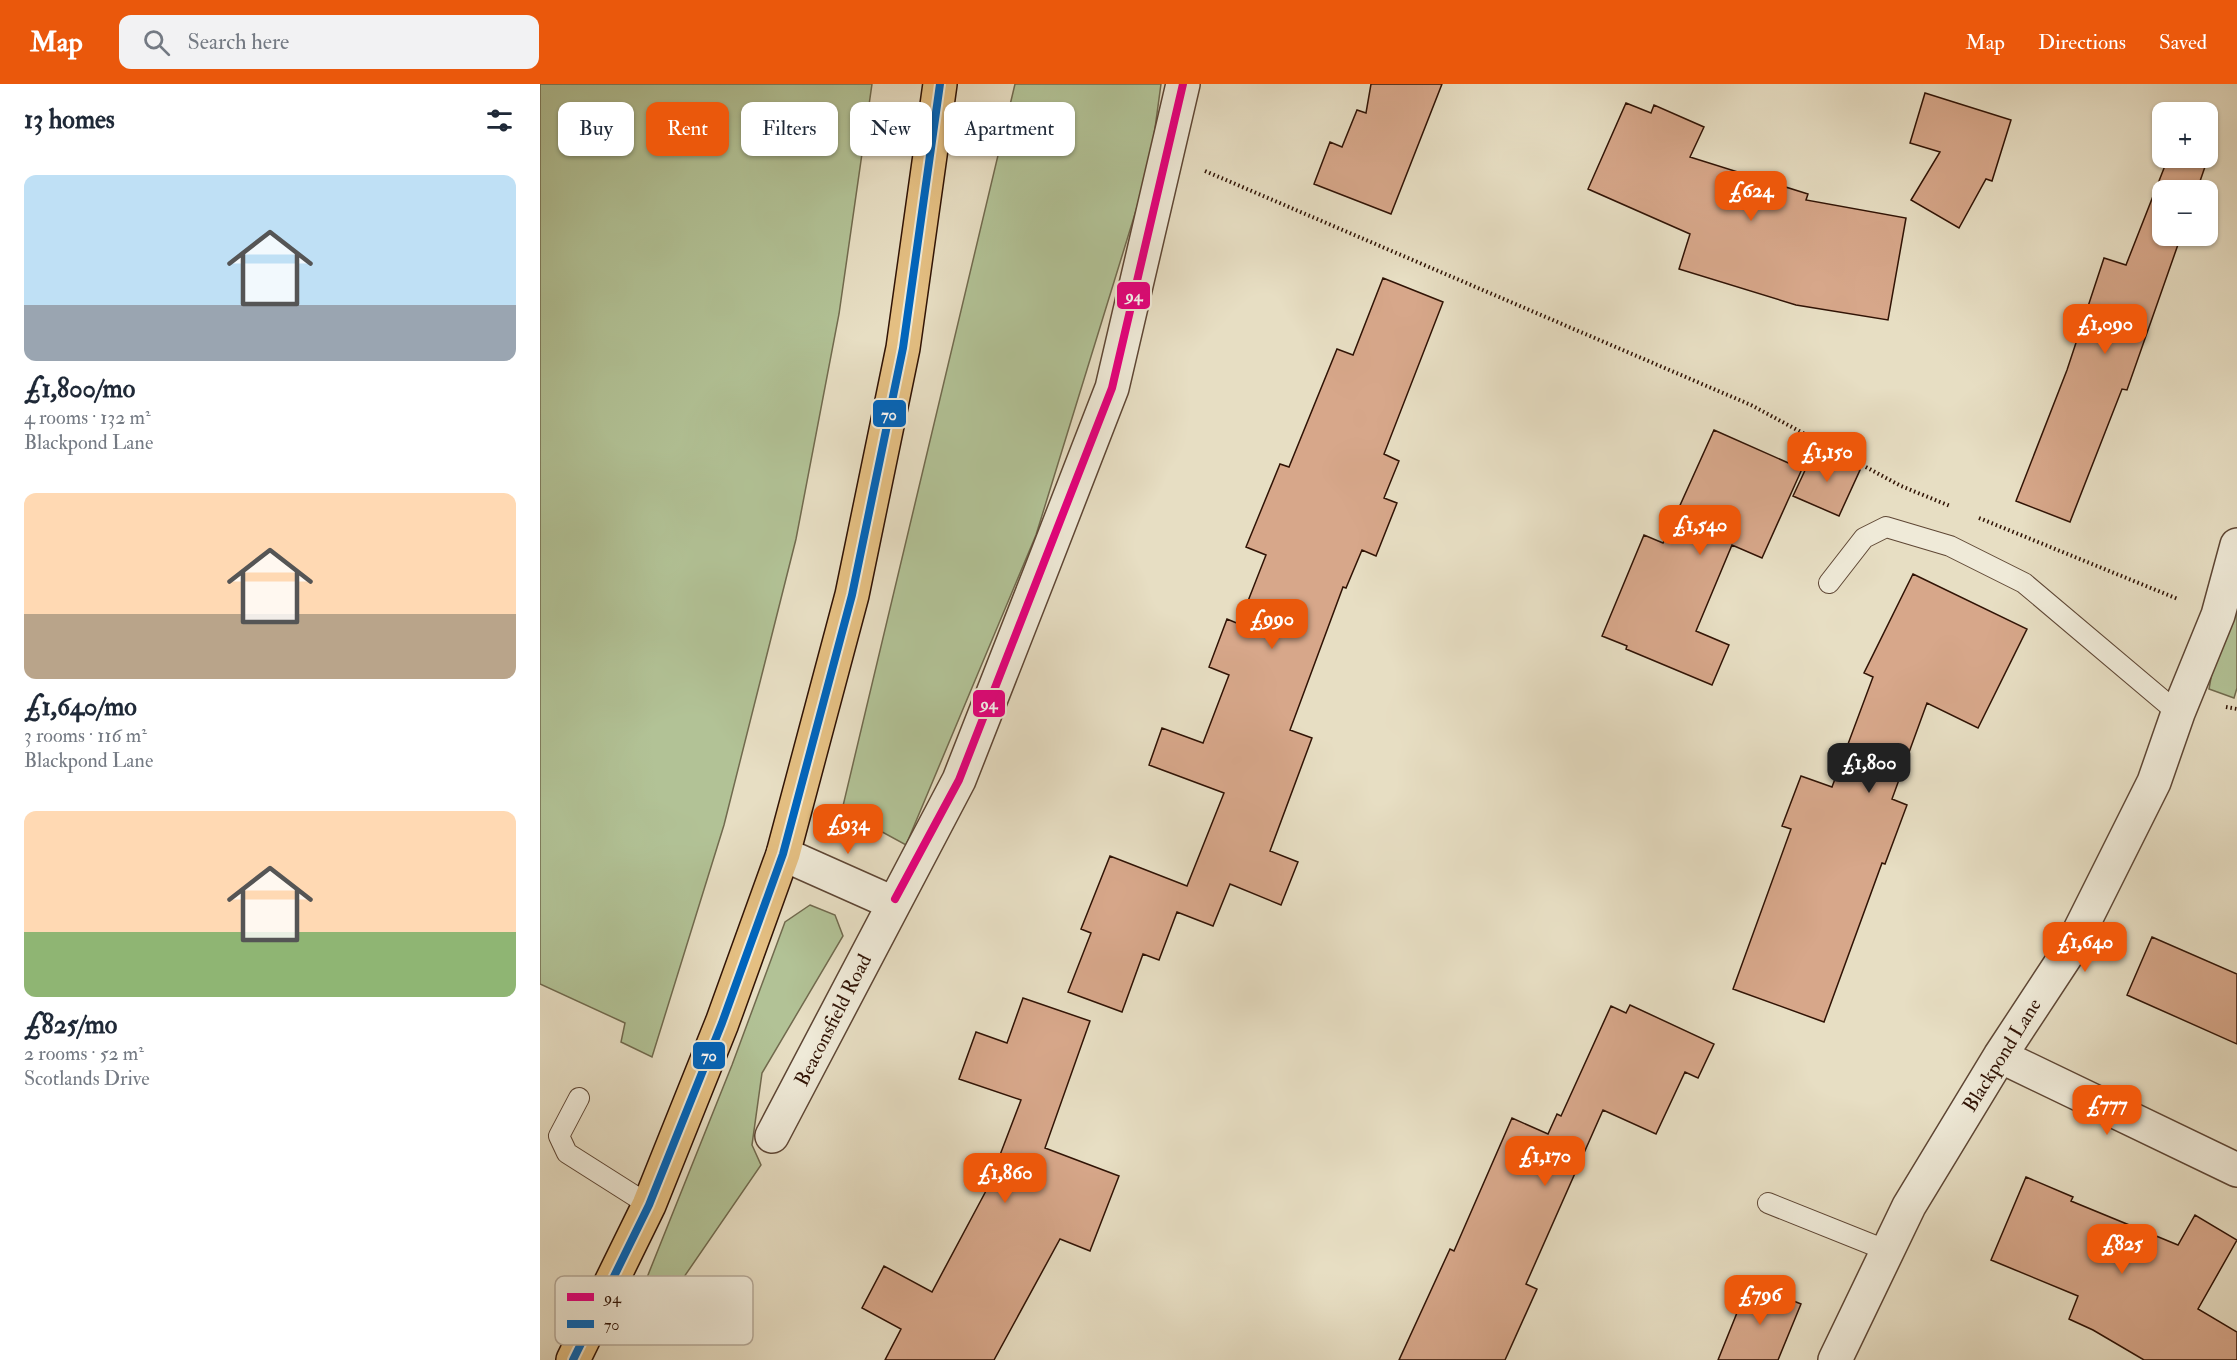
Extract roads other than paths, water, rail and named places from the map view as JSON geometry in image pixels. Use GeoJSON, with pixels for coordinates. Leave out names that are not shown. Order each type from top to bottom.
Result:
{"type":"FeatureCollection","features":[{"type":"Feature","properties":{"kind":"main road"},"geometry":{"type":"LineString","coordinates":[[614,1276],[649,1205],[722,1023],[783,854],[852,595],[903,348],[940,84]]}},
{"type":"Feature","properties":{"kind":"main road"},"geometry":{"type":"LineString","coordinates":[[573,1360],[580,1345]]}},
{"type":"Feature","properties":{"kind":"street","name":"Beaconsfield Road"},"geometry":{"type":"LineString","coordinates":[[772,1136],[959,780],[1112,388],[1183,84]]}},
{"type":"Feature","properties":{"kind":"street","name":"Blackpond Lane"},"geometry":{"type":"LineString","coordinates":[[1835,1360],[1910,1206],[2000,1056],[2071,948],[2154,782],[2178,713],[2218,615],[2237,545]]}},
{"type":"Feature","properties":{"kind":"street"},"geometry":{"type":"LineString","coordinates":[[783,854],[893,903]]}},
{"type":"Feature","properties":{"kind":"street"},"geometry":{"type":"LineString","coordinates":[[2000,1056],[2237,1170]]}},
{"type":"Feature","properties":{"kind":"lane"},"geometry":{"type":"LineString","coordinates":[[1829,583],[1864,538],[1886,527],[1950,546],[2024,583],[2178,713]]}},
{"type":"Feature","properties":{"kind":"lane"},"geometry":{"type":"LineString","coordinates":[[579,1098],[559,1136],[567,1153],[649,1205]]}},
{"type":"Feature","properties":{"kind":"lane"},"geometry":{"type":"LineString","coordinates":[[1768,1203],[1888,1251]]}}]}
